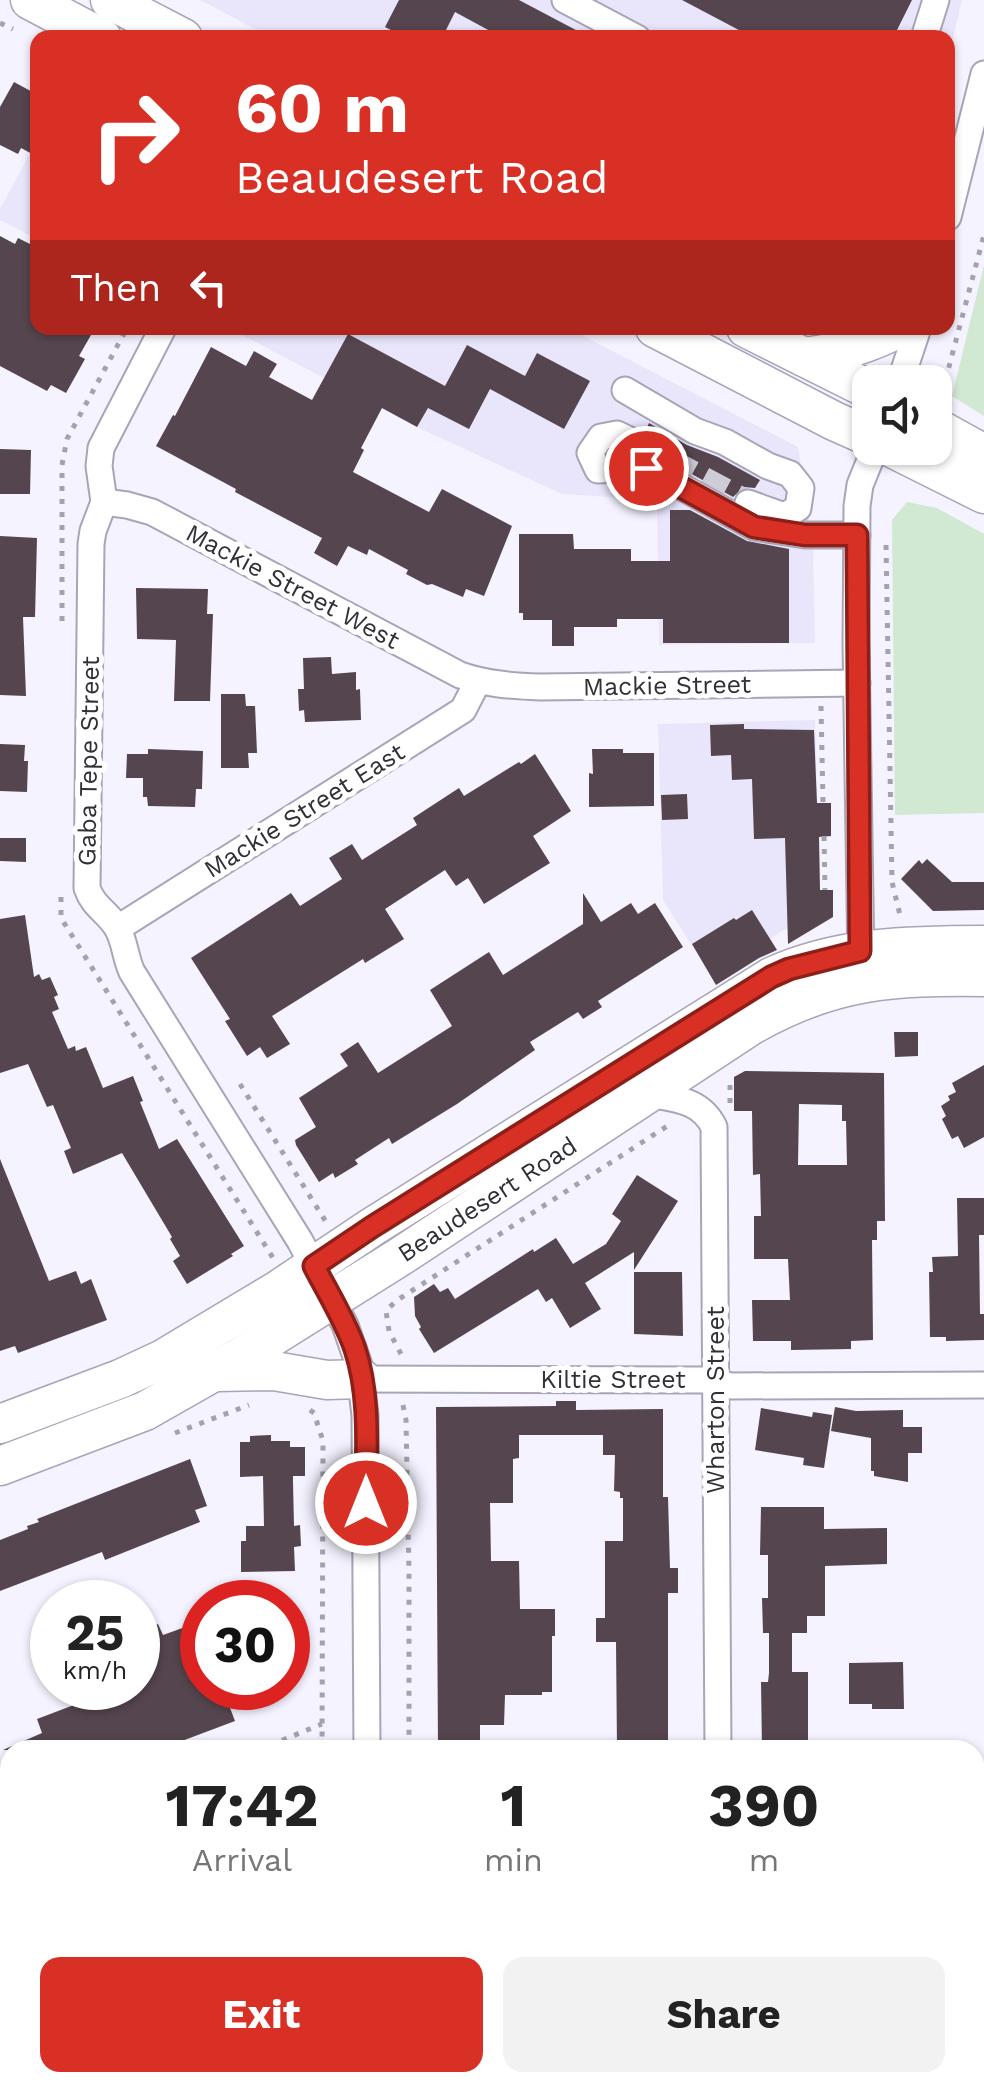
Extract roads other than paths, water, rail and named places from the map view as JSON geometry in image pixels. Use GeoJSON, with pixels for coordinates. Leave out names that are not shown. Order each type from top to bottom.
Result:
{"type":"FeatureCollection","features":[{"type":"Feature","properties":{"kind":"highway"},"geometry":{"type":"LineString","coordinates":[[30,0],[87,30]]}},
{"type":"Feature","properties":{"kind":"highway"},"geometry":{"type":"LineString","coordinates":[[110,0],[167,30]]}},
{"type":"Feature","properties":{"kind":"highway"},"geometry":{"type":"LineString","coordinates":[[668,335],[852,429]]}},
{"type":"Feature","properties":{"kind":"highway"},"geometry":{"type":"LineString","coordinates":[[760,335],[852,381]]}},
{"type":"Feature","properties":{"kind":"highway"},"geometry":{"type":"LineString","coordinates":[[804,357],[832,354],[885,335]]}},
{"type":"Feature","properties":{"kind":"highway"},"geometry":{"type":"LineString","coordinates":[[952,423],[984,454]]}},
{"type":"Feature","properties":{"kind":"highway"},"geometry":{"type":"LineString","coordinates":[[926,465],[984,494]]}},
{"type":"Feature","properties":{"kind":"highway","name":"Beaudesert Road"},"geometry":{"type":"LineString","coordinates":[[0,1424],[120,1379],[322,1283],[398,1258],[661,1108],[752,1025],[861,967],[910,945],[984,945]]}},
{"type":"Feature","properties":{"kind":"highway","name":"Beaudesert Road"},"geometry":{"type":"LineString","coordinates":[[0,1466],[145,1411],[214,1372],[322,1283],[372,1227],[771,977],[798,966],[984,977]]}},
{"type":"Feature","properties":{"kind":"highway"},"geometry":{"type":"LineString","coordinates":[[214,1372],[274,1371],[328,1380],[362,1379]]}},
{"type":"Feature","properties":{"kind":"street"},"geometry":{"type":"LineString","coordinates":[[565,0],[622,30]]}},
{"type":"Feature","properties":{"kind":"street"},"geometry":{"type":"LineString","coordinates":[[927,30],[936,0]]}},
{"type":"Feature","properties":{"kind":"street"},"geometry":{"type":"LineString","coordinates":[[955,180],[984,74]]}},
{"type":"Feature","properties":{"kind":"street","name":"Gaba Tepe Street"},"geometry":{"type":"LineString","coordinates":[[158,335],[100,448],[104,502],[91,544],[86,878],[92,900],[118,928],[132,972],[300,1241],[354,1345],[366,1415],[366,1740]]}},
{"type":"Feature","properties":{"kind":"street"},"geometry":{"type":"LineString","coordinates":[[906,365],[916,335]]}},
{"type":"Feature","properties":{"kind":"street"},"geometry":{"type":"LineString","coordinates":[[625,390],[695,431],[790,474],[801,488],[798,508],[784,516],[748,503]]}},
{"type":"Feature","properties":{"kind":"street"},"geometry":{"type":"LineString","coordinates":[[638,444],[617,434],[601,437],[590,453],[598,470],[646,468],[754,527],[805,535],[857,535]]}},
{"type":"Feature","properties":{"kind":"street"},"geometry":{"type":"LineString","coordinates":[[861,967],[857,535],[860,486],[868,465]]}},
{"type":"Feature","properties":{"kind":"street","name":"Mackie Street West"},"geometry":{"type":"LineString","coordinates":[[104,502],[152,512],[478,681]]}},
{"type":"Feature","properties":{"kind":"street","name":"Mackie Street"},"geometry":{"type":"LineString","coordinates":[[478,681],[506,686],[857,683]]}},
{"type":"Feature","properties":{"kind":"street","name":"Mackie Street East"},"geometry":{"type":"LineString","coordinates":[[118,928],[463,710],[478,681]]}},
{"type":"Feature","properties":{"kind":"street","name":"Wharton Street"},"geometry":{"type":"LineString","coordinates":[[661,1108],[686,1101],[709,1116],[714,1128],[718,1740]]}},
{"type":"Feature","properties":{"kind":"street","name":"Kiltie Street"},"geometry":{"type":"LineString","coordinates":[[362,1379],[686,1380],[727,1386],[984,1385]]}},
{"type":"Feature","properties":{"kind":"tunnel"},"geometry":{"type":"LineString","coordinates":[[638,444],[748,503]]}}]}
